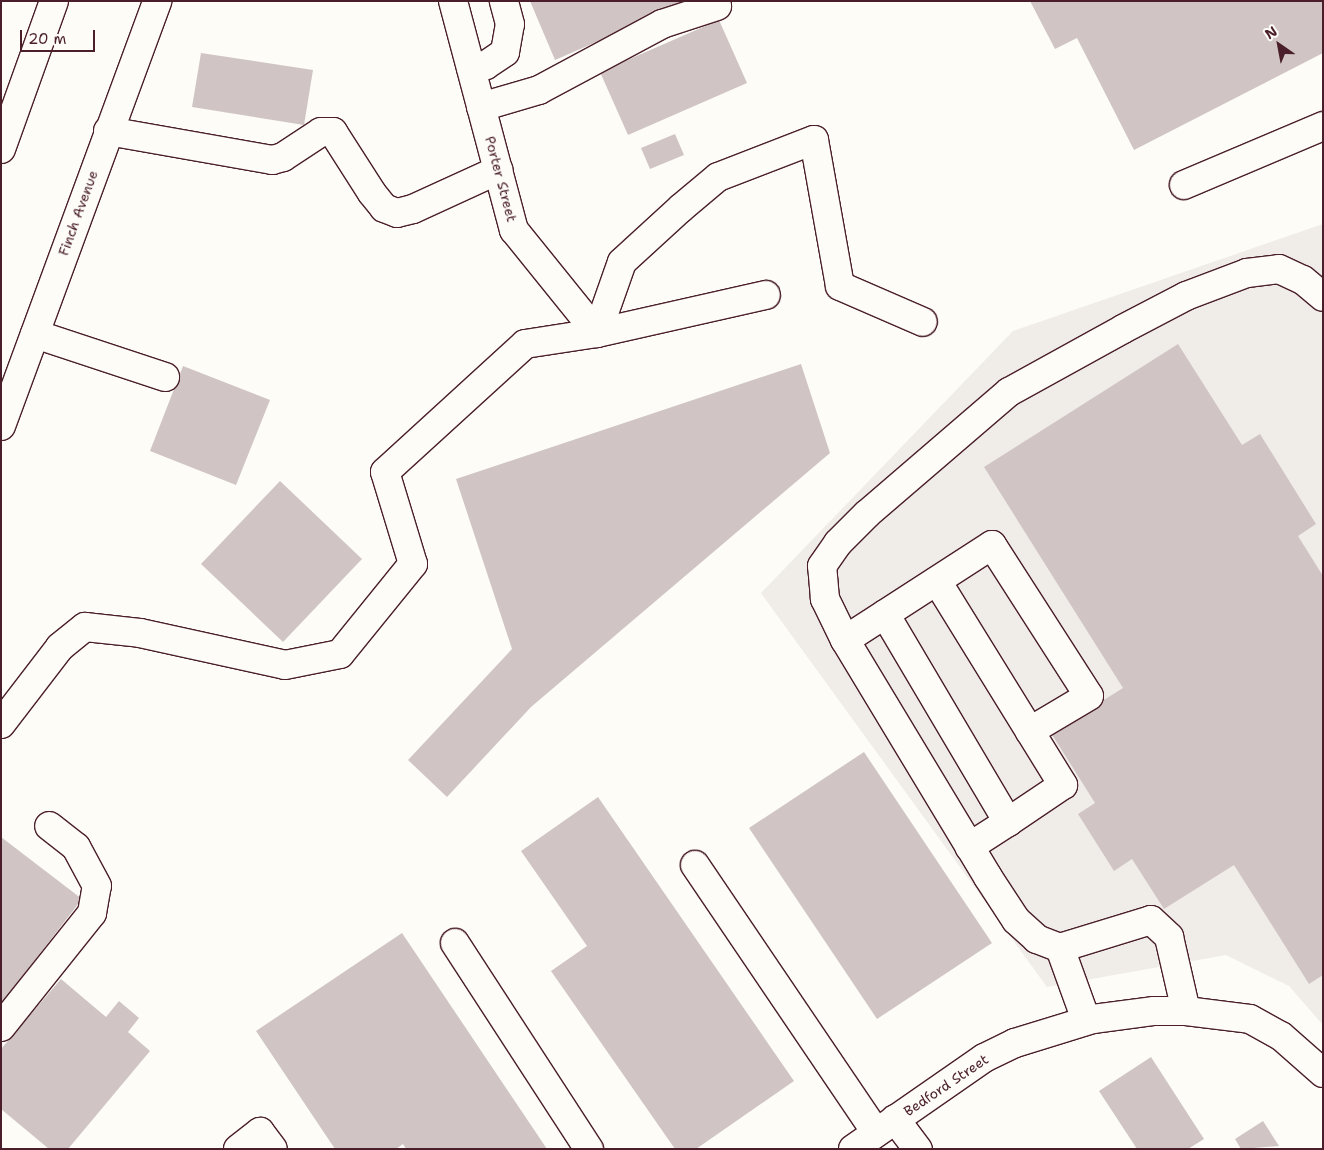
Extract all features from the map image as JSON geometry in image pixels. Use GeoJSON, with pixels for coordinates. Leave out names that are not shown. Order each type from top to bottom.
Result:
{"type":"FeatureCollection","features":[{"type":"Feature","properties":{"kind":"main road"},"geometry":{"type":"LineString","coordinates":[[1,149],[54,1]]}},
{"type":"Feature","properties":{"kind":"main road","name":"Finch Avenue"},"geometry":{"type":"LineString","coordinates":[[1,426],[157,1]]}},
{"type":"Feature","properties":{"kind":"main road","name":"Porter Street"},"geometry":{"type":"LineString","coordinates":[[453,1],[514,230],[597,333]]}},
{"type":"Feature","properties":{"kind":"main road"},"geometry":{"type":"LineString","coordinates":[[471,68],[486,65],[504,52],[510,24],[504,1]]}},
{"type":"Feature","properties":{"kind":"main road"},"geometry":{"type":"LineString","coordinates":[[481,107],[539,90],[662,24],[717,6]]}},
{"type":"Feature","properties":{"kind":"main road"},"geometry":{"type":"LineString","coordinates":[[1184,185],[1323,126]]}},
{"type":"Feature","properties":{"kind":"main road"},"geometry":{"type":"LineString","coordinates":[[108,131],[272,160],[283,157],[321,132],[333,132],[372,193],[384,208],[396,213],[413,209],[498,170]]}},
{"type":"Feature","properties":{"kind":"main road"},"geometry":{"type":"LineString","coordinates":[[597,333],[622,262],[681,208],[718,176],[814,140],[840,286],[923,322]]}},
{"type":"Feature","properties":{"kind":"main road"},"geometry":{"type":"LineString","coordinates":[[1186,1011],[1169,937],[1151,920],[1060,948],[1037,939],[1016,920],[969,846],[845,640],[825,599],[822,566],[838,543],[867,514],[1009,392],[1186,296],[1247,273],[1279,269],[1303,280],[1323,297]]}},
{"type":"Feature","properties":{"kind":"main road"},"geometry":{"type":"LineString","coordinates":[[1,724],[60,647],[85,627],[140,633],[285,665],[340,654],[413,564],[385,472],[525,344],[597,333],[766,295]]}},
{"type":"Feature","properties":{"kind":"main road"},"geometry":{"type":"LineString","coordinates":[[35,334],[165,377]]}},
{"type":"Feature","properties":{"kind":"main road"},"geometry":{"type":"LineString","coordinates":[[845,640],[992,545],[1089,696],[1030,730]]}},
{"type":"Feature","properties":{"kind":"main road"},"geometry":{"type":"LineString","coordinates":[[938,581],[1063,785],[969,846]]}},
{"type":"Feature","properties":{"kind":"main road"},"geometry":{"type":"LineString","coordinates":[[885,614],[1008,822]]}},
{"type":"Feature","properties":{"kind":"main road"},"geometry":{"type":"LineString","coordinates":[[1,1027],[92,913],[96,886],[76,847],[49,826]]}},
{"type":"Feature","properties":{"kind":"main road"},"geometry":{"type":"LineString","coordinates":[[695,865],[886,1126],[918,1149]]}},
{"type":"Feature","properties":{"kind":"main road"},"geometry":{"type":"LineString","coordinates":[[455,944],[590,1149]]}},
{"type":"Feature","properties":{"kind":"main road"},"geometry":{"type":"LineString","coordinates":[[1060,948],[1086,1020]]}},
{"type":"Feature","properties":{"kind":"main road","name":"Bedford Street"},"geometry":{"type":"LineString","coordinates":[[853,1149],[984,1058],[1015,1043],[1086,1020],[1127,1014],[1186,1011],[1250,1019],[1281,1036],[1323,1073]]}},
{"type":"Feature","properties":{"kind":"main road"},"geometry":{"type":"LineString","coordinates":[[238,1149],[260,1132],[273,1149]]}},
{"type":"Feature","properties":{"kind":"shaded area"},"geometry":{"type":"Polygon","coordinates":[[[1323,224],[1323,1025],[1289,986],[1226,955],[1047,987],[761,593],[1013,331],[1323,224]]]}},
{"type":"Feature","properties":{"kind":"building"},"geometry":{"type":"Polygon","coordinates":[[[530,1],[690,1],[555,60],[530,1]]]}},
{"type":"Feature","properties":{"kind":"building"},"geometry":{"type":"Polygon","coordinates":[[[1030,1],[1323,1],[1323,53],[1134,150],[1077,38],[1055,49],[1030,1]]]}},
{"type":"Feature","properties":{"kind":"building"},"geometry":{"type":"Polygon","coordinates":[[[719,20],[747,83],[628,135],[600,72],[719,20]]]}},
{"type":"Feature","properties":{"kind":"building"},"geometry":{"type":"Polygon","coordinates":[[[201,53],[313,70],[304,125],[192,107],[201,53]]]}},
{"type":"Feature","properties":{"kind":"building"},"geometry":{"type":"Polygon","coordinates":[[[675,134],[684,155],[650,169],[641,148],[675,134]]]}},
{"type":"Feature","properties":{"kind":"building"},"geometry":{"type":"Polygon","coordinates":[[[1178,344],[1242,445],[1260,434],[1316,524],[1298,536],[1323,576],[1323,975],[1309,984],[1234,865],[1164,909],[1132,859],[1114,871],[1078,814],[1095,803],[1051,733],[1123,688],[984,467],[1178,344]]]}},
{"type":"Feature","properties":{"kind":"building"},"geometry":{"type":"Polygon","coordinates":[[[801,364],[830,453],[531,707],[447,797],[408,760],[512,649],[456,479],[801,364]]]}},
{"type":"Feature","properties":{"kind":"building"},"geometry":{"type":"Polygon","coordinates":[[[183,366],[270,400],[236,485],[150,451],[183,366]]]}},
{"type":"Feature","properties":{"kind":"building"},"geometry":{"type":"Polygon","coordinates":[[[280,481],[362,559],[283,642],[201,564],[280,481]]]}},
{"type":"Feature","properties":{"kind":"building"},"geometry":{"type":"Polygon","coordinates":[[[864,752],[992,943],[877,1019],[749,828],[864,752]]]}},
{"type":"Feature","properties":{"kind":"building"},"geometry":{"type":"Polygon","coordinates":[[[598,797],[794,1081],[696,1149],[675,1149],[551,971],[587,946],[521,851],[598,797]]]}},
{"type":"Feature","properties":{"kind":"building"},"geometry":{"type":"Polygon","coordinates":[[[1,837],[82,899],[1,1004],[1,837]]]}},
{"type":"Feature","properties":{"kind":"building"},"geometry":{"type":"Polygon","coordinates":[[[402,933],[547,1149],[406,1149],[403,1144],[396,1149],[335,1149],[256,1031],[402,933]]]}},
{"type":"Feature","properties":{"kind":"building"},"geometry":{"type":"Polygon","coordinates":[[[61,979],[106,1017],[119,1001],[139,1018],[128,1032],[150,1051],[68,1149],[49,1149],[1,1109],[1,1049],[61,979]]]}},
{"type":"Feature","properties":{"kind":"building"},"geometry":{"type":"Polygon","coordinates":[[[1151,1057],[1204,1139],[1188,1149],[1137,1149],[1099,1091],[1151,1057]]]}},
{"type":"Feature","properties":{"kind":"building"},"geometry":{"type":"Polygon","coordinates":[[[1263,1121],[1279,1146],[1241,1149],[1235,1139],[1263,1121]]]}}]}
